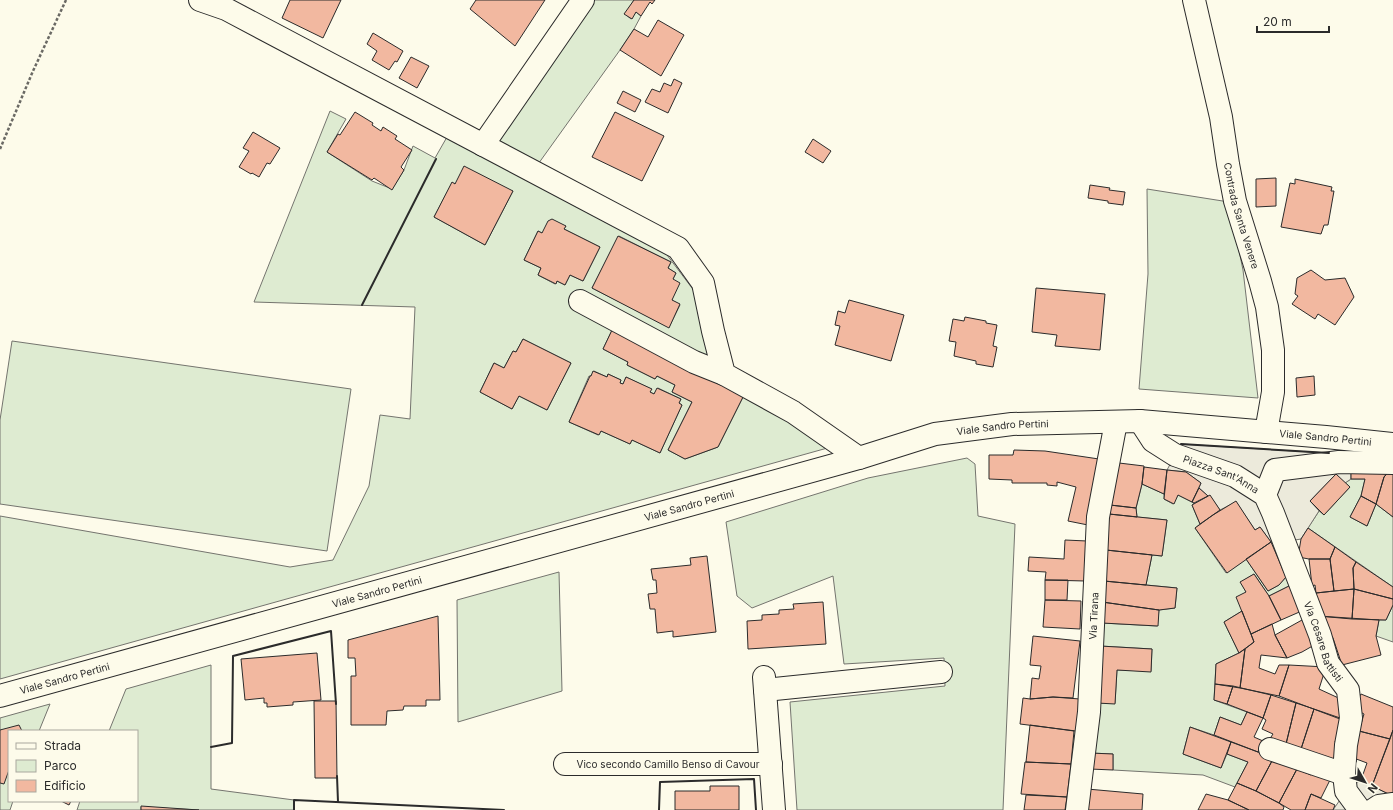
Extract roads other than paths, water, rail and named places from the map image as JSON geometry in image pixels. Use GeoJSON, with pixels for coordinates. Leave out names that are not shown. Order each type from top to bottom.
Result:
{"type":"FeatureCollection","features":[{"type":"Feature","properties":{"kind":"street"},"geometry":{"type":"LineString","coordinates":[[200,0],[224,5],[483,145],[678,248],[703,283],[712,331],[724,374]]}},
{"type":"Feature","properties":{"kind":"street"},"geometry":{"type":"LineString","coordinates":[[483,145],[583,0]]}},
{"type":"Feature","properties":{"kind":"street","name":"Contrada Santa Venere"},"geometry":{"type":"LineString","coordinates":[[1194,0],[1221,116],[1235,201],[1267,307],[1273,350],[1273,392],[1266,432]]}},
{"type":"Feature","properties":{"kind":"street"},"geometry":{"type":"LineString","coordinates":[[580,301],[694,362],[724,374],[793,412],[859,458]]}},
{"type":"Feature","properties":{"kind":"street","name":"Viale Sandro Pertini"},"geometry":{"type":"LineString","coordinates":[[0,696],[859,458],[935,434],[1012,424],[1140,421],[1393,444]]}},
{"type":"Feature","properties":{"kind":"street","name":"Piazza Sant'Anna"},"geometry":{"type":"LineString","coordinates":[[1140,421],[1154,441],[1175,455],[1235,476],[1264,495],[1273,513],[1283,542]]}},
{"type":"Feature","properties":{"kind":"street","name":"Via Tirana"},"geometry":{"type":"LineString","coordinates":[[1077,810],[1088,712],[1098,517],[1116,422]]}},
{"type":"Feature","properties":{"kind":"street"},"geometry":{"type":"LineString","coordinates":[[1264,495],[1275,470],[1339,462],[1393,463]]}},
{"type":"Feature","properties":{"kind":"street","name":"Via Cesare Battisti"},"geometry":{"type":"LineString","coordinates":[[1283,542],[1320,635],[1328,663],[1348,690],[1351,718],[1346,745],[1345,782]]}},
{"type":"Feature","properties":{"kind":"street","name":"Vico secondo Camillo Benso di Cavour"},"geometry":{"type":"LineString","coordinates":[[774,810],[765,684],[941,672]]}},
{"type":"Feature","properties":{"kind":"street"},"geometry":{"type":"LineString","coordinates":[[1270,749],[1345,782],[1360,810]]}},
{"type":"Feature","properties":{"kind":"street","name":"Vico secondo Camillo Benso di Cavour"},"geometry":{"type":"LineString","coordinates":[[565,764],[770,764]]}},
{"type":"Feature","properties":{"kind":"street"},"geometry":{"type":"LineString","coordinates":[[1373,810],[1379,806],[1393,804]]}}]}
